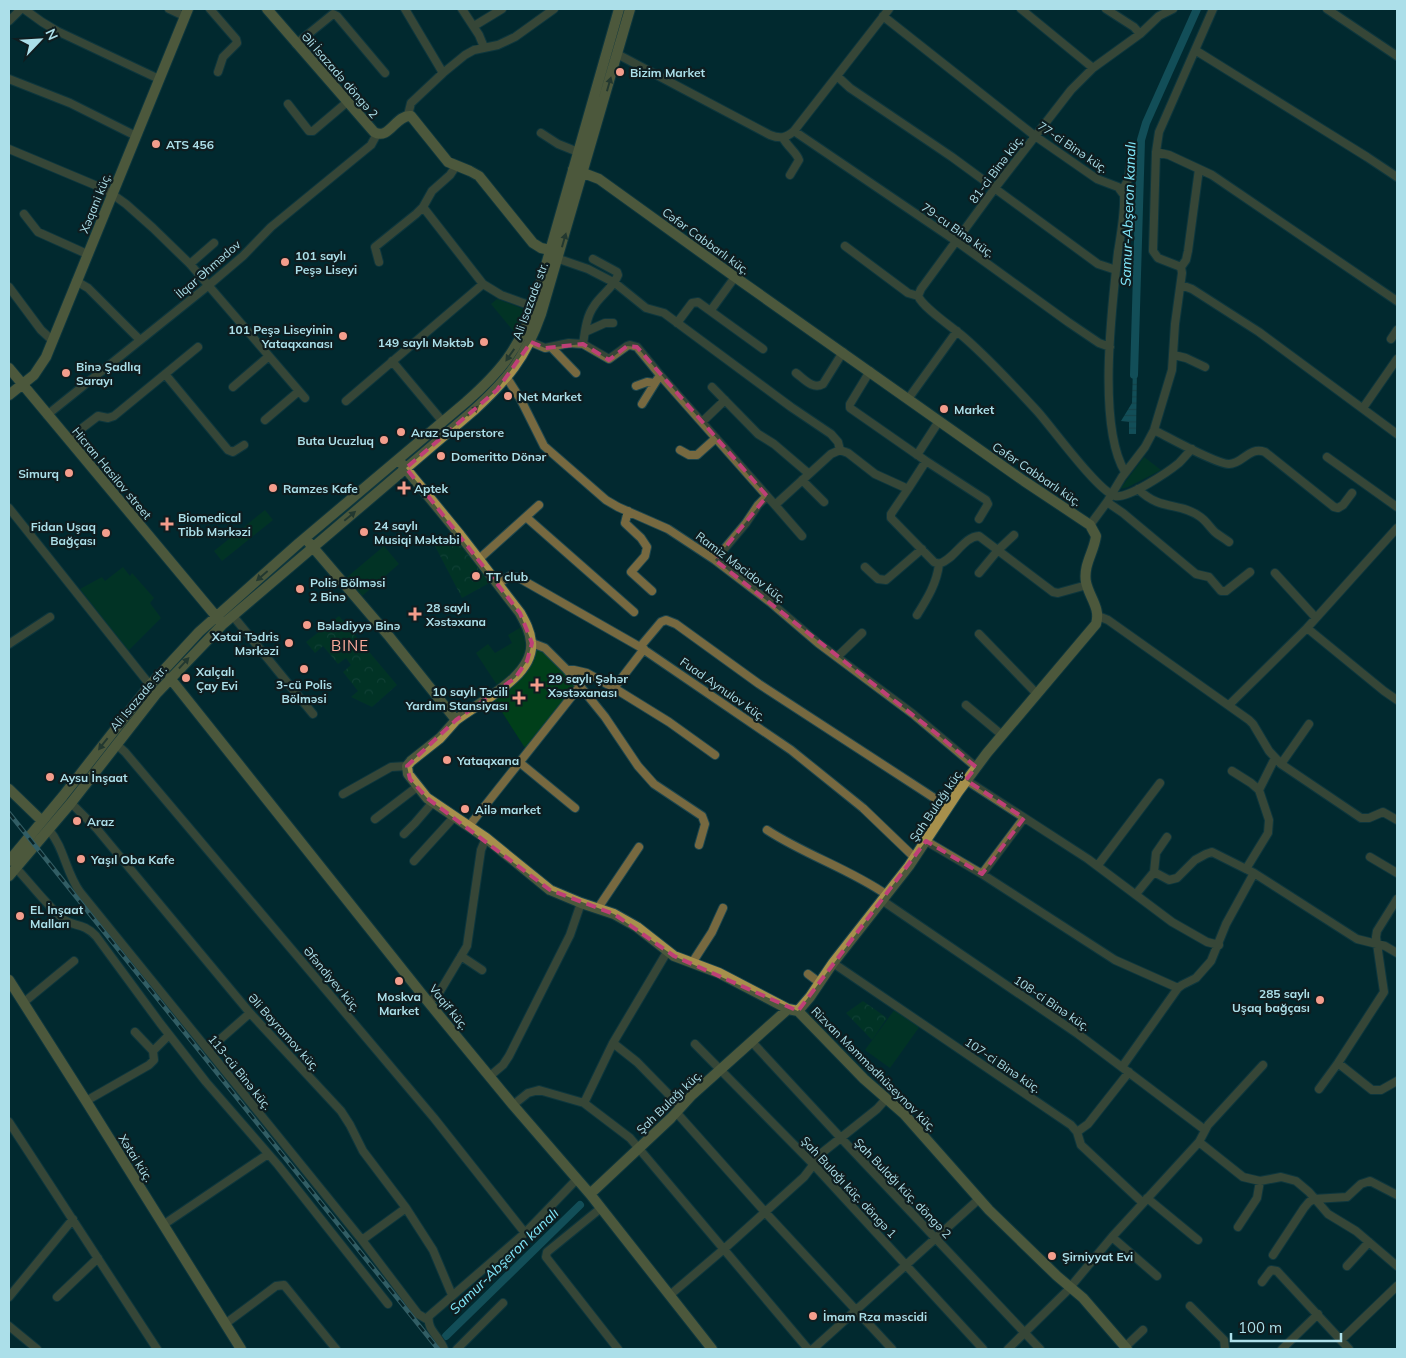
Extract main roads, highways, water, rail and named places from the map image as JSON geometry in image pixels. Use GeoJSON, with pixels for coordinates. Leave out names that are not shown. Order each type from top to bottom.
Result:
{"type":"FeatureCollection","features":[{"type":"Feature","properties":{"kind":"water"},"geometry":{"type":"Polygon","coordinates":[[[1133,367],[1137,367],[1136,434],[1129,434],[1129,422],[1121,421],[1132,403],[1133,367]]]}},
{"type":"Feature","properties":{"kind":"waterway","name":"Samur-Abşeron kanalı"},"geometry":{"type":"LineString","coordinates":[[1134,375],[1141,140],[1146,123],[1197,9]]}},
{"type":"Feature","properties":{"kind":"waterway","name":"Samur-Abşeron kanalı"},"geometry":{"type":"LineString","coordinates":[[446,1336],[580,1205]]}},
{"type":"Feature","properties":{"kind":"railway"},"geometry":{"type":"LineString","coordinates":[[9,813],[438,1349]]}},
{"type":"Feature","properties":{"kind":"place","name":"Bizim Market"},"geometry":{"type":"Point","coordinates":[620,72]}},
{"type":"Feature","properties":{"kind":"place","name":"ATS 456"},"geometry":{"type":"Point","coordinates":[156,144]}},
{"type":"Feature","properties":{"kind":"place","name":"101 saylı Peşə Liseyi"},"geometry":{"type":"Point","coordinates":[285,262]}},
{"type":"Feature","properties":{"kind":"place","name":"101 Peşə Liseyinin Yataqxanası"},"geometry":{"type":"Point","coordinates":[343,336]}},
{"type":"Feature","properties":{"kind":"place","name":"149 saylı Məktəb"},"geometry":{"type":"Point","coordinates":[484,342]}},
{"type":"Feature","properties":{"kind":"place","name":"Binə Şadlıq Sarayı"},"geometry":{"type":"Point","coordinates":[66,373]}},
{"type":"Feature","properties":{"kind":"place","name":"Net Market"},"geometry":{"type":"Point","coordinates":[508,396]}},
{"type":"Feature","properties":{"kind":"place","name":"Market"},"geometry":{"type":"Point","coordinates":[944,409]}},
{"type":"Feature","properties":{"kind":"place","name":"Araz Superstore"},"geometry":{"type":"Point","coordinates":[401,432]}},
{"type":"Feature","properties":{"kind":"place","name":"Buta Ucuzluq"},"geometry":{"type":"Point","coordinates":[384,440]}},
{"type":"Feature","properties":{"kind":"place","name":"Domeritto Dönər"},"geometry":{"type":"Point","coordinates":[441,456]}},
{"type":"Feature","properties":{"kind":"place","name":"Simurq"},"geometry":{"type":"Point","coordinates":[69,473]}},
{"type":"Feature","properties":{"kind":"place","name":"Ramzes Kafe"},"geometry":{"type":"Point","coordinates":[273,488]}},
{"type":"Feature","properties":{"kind":"place","name":"Aptek"},"geometry":{"type":"Point","coordinates":[404,488]}},
{"type":"Feature","properties":{"kind":"place","name":"Biomedical Tibb Mərkəzi"},"geometry":{"type":"Point","coordinates":[167,524]}},
{"type":"Feature","properties":{"kind":"place","name":"24 saylı Musiqi Məktəbi"},"geometry":{"type":"Point","coordinates":[364,532]}},
{"type":"Feature","properties":{"kind":"place","name":"Fidan Uşaq Bağçası"},"geometry":{"type":"Point","coordinates":[106,533]}},
{"type":"Feature","properties":{"kind":"place","name":"TT club"},"geometry":{"type":"Point","coordinates":[476,576]}},
{"type":"Feature","properties":{"kind":"place","name":"Polis Bölməsi 2 Binə"},"geometry":{"type":"Point","coordinates":[300,589]}},
{"type":"Feature","properties":{"kind":"place","name":"28 saylı Xəstəxana"},"geometry":{"type":"Point","coordinates":[415,614]}},
{"type":"Feature","properties":{"kind":"place","name":"Bələdiyyə Binə"},"geometry":{"type":"Point","coordinates":[307,625]}},
{"type":"Feature","properties":{"kind":"place","name":"Xətai Tədris Mərkəzi"},"geometry":{"type":"Point","coordinates":[289,643]}},
{"type":"Feature","properties":{"kind":"place","name":"3-cü Polis Bölməsi"},"geometry":{"type":"Point","coordinates":[304,669]}},
{"type":"Feature","properties":{"kind":"place","name":"Xalçalı Çay Evi"},"geometry":{"type":"Point","coordinates":[186,678]}},
{"type":"Feature","properties":{"kind":"place","name":"29 saylı Şəhər Xəstəxanası"},"geometry":{"type":"Point","coordinates":[537,685]}},
{"type":"Feature","properties":{"kind":"place","name":"10 saylı Təcili Yardım Stansiyası"},"geometry":{"type":"Point","coordinates":[519,698]}},
{"type":"Feature","properties":{"kind":"place","name":"Yataqxana"},"geometry":{"type":"Point","coordinates":[447,760]}},
{"type":"Feature","properties":{"kind":"place","name":"Aysu İnşaat"},"geometry":{"type":"Point","coordinates":[50,777]}},
{"type":"Feature","properties":{"kind":"place","name":"Ailә market"},"geometry":{"type":"Point","coordinates":[465,809]}},
{"type":"Feature","properties":{"kind":"place","name":"Araz"},"geometry":{"type":"Point","coordinates":[77,821]}},
{"type":"Feature","properties":{"kind":"place","name":"Yaşıl Oba Kafe"},"geometry":{"type":"Point","coordinates":[81,859]}},
{"type":"Feature","properties":{"kind":"place","name":"EL İnşaat Malları"},"geometry":{"type":"Point","coordinates":[20,916]}},
{"type":"Feature","properties":{"kind":"place","name":"Moskva Market"},"geometry":{"type":"Point","coordinates":[399,981]}},
{"type":"Feature","properties":{"kind":"place","name":"285 saylı Uşaq bağçası"},"geometry":{"type":"Point","coordinates":[1320,1000]}},
{"type":"Feature","properties":{"kind":"place","name":"Şirniyyat Evi"},"geometry":{"type":"Point","coordinates":[1052,1256]}},
{"type":"Feature","properties":{"kind":"place","name":"İmam Rza məscidi"},"geometry":{"type":"Point","coordinates":[813,1316]}},
{"type":"Feature","properties":{"kind":"district","name":"BINE"},"geometry":{"type":"Point","coordinates":[350,645]}}]}
